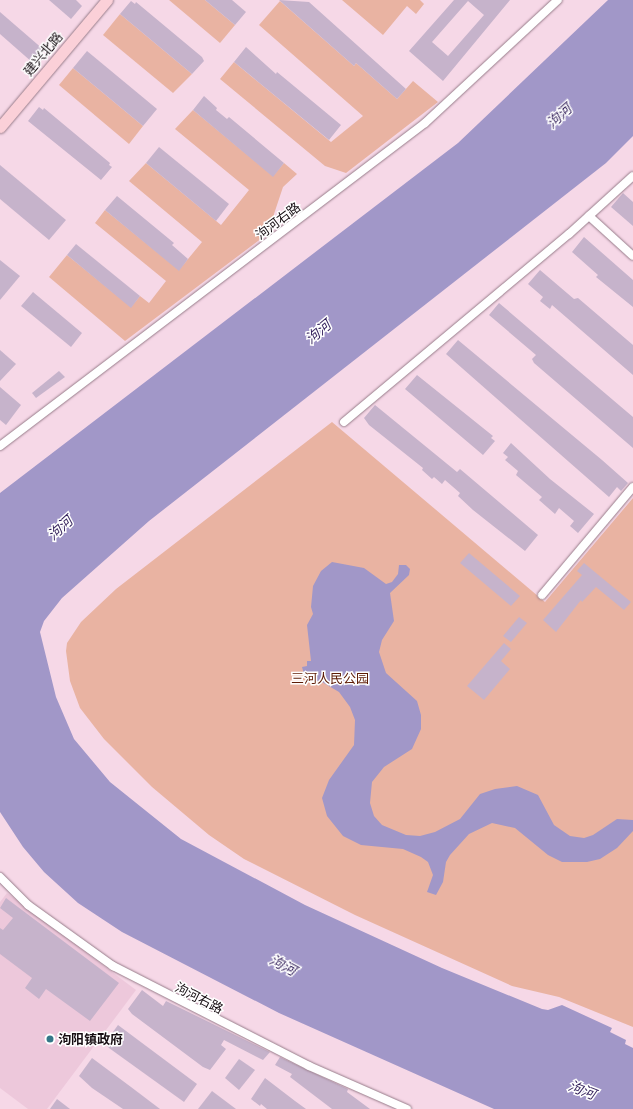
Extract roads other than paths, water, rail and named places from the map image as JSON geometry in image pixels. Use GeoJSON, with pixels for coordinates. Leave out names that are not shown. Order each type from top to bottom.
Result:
{"type":"FeatureCollection","features":[{"type":"Feature","properties":{"kind":"street","name":"建兴北路"},"geometry":{"type":"LineString","coordinates":[[0,127],[107,0]]}},
{"type":"Feature","properties":{"kind":"street","name":"泃河右路"},"geometry":{"type":"LineString","coordinates":[[0,446],[425,123],[558,0]]}},
{"type":"Feature","properties":{"kind":"street"},"geometry":{"type":"LineString","coordinates":[[344,422],[589,216],[633,176]]}},
{"type":"Feature","properties":{"kind":"street"},"geometry":{"type":"LineString","coordinates":[[589,216],[633,256]]}},
{"type":"Feature","properties":{"kind":"street"},"geometry":{"type":"LineString","coordinates":[[542,595],[633,487]]}},
{"type":"Feature","properties":{"kind":"street","name":"泃河右路"},"geometry":{"type":"LineString","coordinates":[[0,877],[28,905],[113,966],[309,1066],[407,1109]]}},
{"type":"Feature","properties":{"kind":"water","name":"泃河"},"geometry":{"type":"Polygon","coordinates":[[[608,0],[633,0],[633,136],[606,163],[149,521],[62,598],[44,621],[40,632],[56,697],[74,739],[110,782],[181,839],[305,905],[442,968],[542,1009],[548,1010],[562,1005],[612,1028],[610,1032],[626,1040],[625,1044],[633,1048],[633,1109],[494,1109],[279,1013],[122,932],[78,903],[44,872],[23,847],[0,812],[0,493],[458,143],[608,0]]]}},
{"type":"Feature","properties":{"kind":"water"},"geometry":{"type":"Polygon","coordinates":[[[332,562],[364,568],[386,584],[392,582],[398,574],[399,565],[406,565],[410,569],[409,575],[390,593],[394,621],[382,640],[379,652],[386,673],[417,701],[421,715],[421,729],[412,749],[384,767],[372,782],[370,803],[374,816],[382,825],[406,835],[420,836],[435,832],[460,819],[480,794],[495,789],[517,786],[538,795],[554,825],[570,836],[584,838],[593,835],[617,819],[633,820],[633,831],[617,848],[600,859],[587,862],[562,862],[548,855],[515,828],[492,823],[469,834],[450,855],[446,862],[443,882],[436,895],[427,892],[433,875],[428,862],[421,857],[403,849],[361,845],[343,836],[327,816],[322,798],[329,780],[354,745],[355,720],[350,707],[339,692],[322,682],[305,678],[302,667],[307,666],[307,661],[311,661],[307,625],[313,614],[311,607],[313,586],[321,571],[332,562]]]}},
{"type":"Feature","properties":{"kind":"place","name":"泃阳镇政府"},"geometry":{"type":"Point","coordinates":[50,1039]}},
{"type":"Feature","properties":{"kind":"park label","name":"三河人民公园"},"geometry":{"type":"Point","coordinates":[330,678]}}]}
